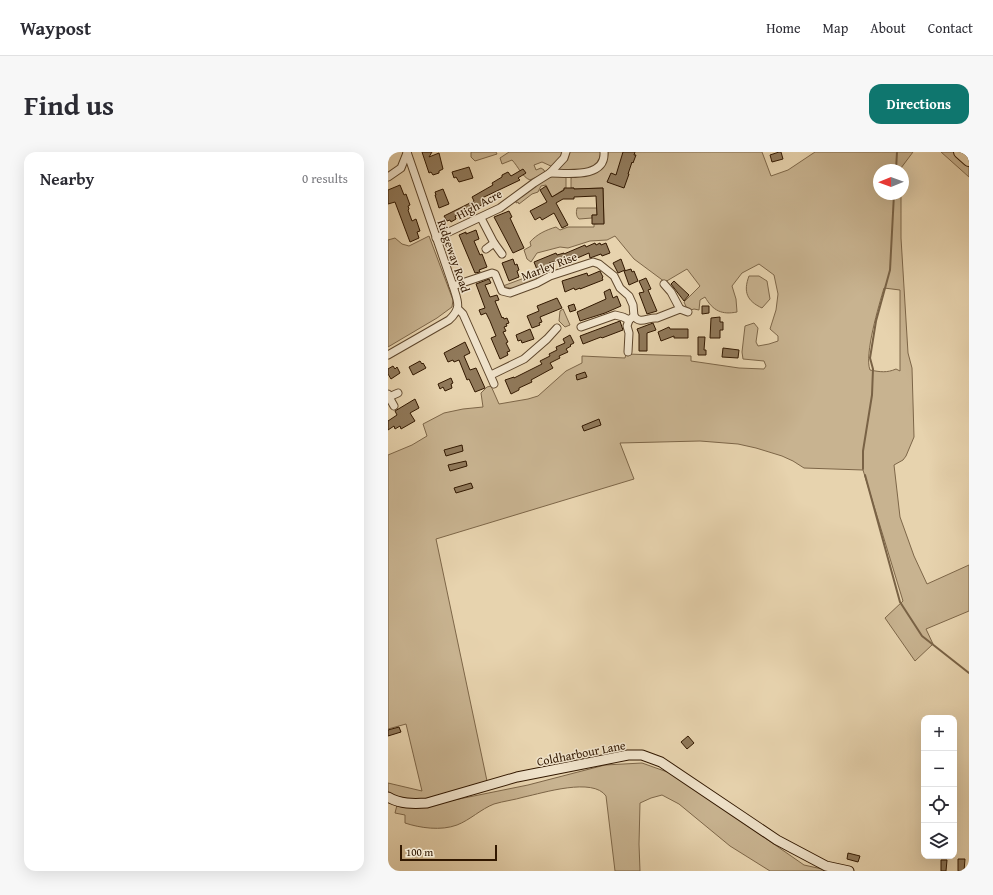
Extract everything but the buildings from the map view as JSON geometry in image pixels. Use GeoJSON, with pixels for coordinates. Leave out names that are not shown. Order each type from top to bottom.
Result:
{"type":"FeatureCollection","features":[{"type":"Feature","properties":{"kind":"highway"},"geometry":{"type":"LineString","coordinates":[[960,152],[969,160]]}},
{"type":"Feature","properties":{"kind":"street"},"geometry":{"type":"LineString","coordinates":[[388,177],[401,168],[407,152]]}},
{"type":"Feature","properties":{"kind":"street","name":"Ridgeway Road"},"geometry":{"type":"LineString","coordinates":[[388,355],[449,320],[455,314],[459,304],[407,152]]}},
{"type":"Feature","properties":{"kind":"street","name":"High Acre"},"geometry":{"type":"LineString","coordinates":[[436,238],[500,208],[550,173],[564,158],[566,152]]}},
{"type":"Feature","properties":{"kind":"street"},"geometry":{"type":"LineString","coordinates":[[550,173],[582,173],[594,170],[602,163],[604,152]]}},
{"type":"Feature","properties":{"kind":"street"},"geometry":{"type":"LineString","coordinates":[[401,168],[414,171]]}},
{"type":"Feature","properties":{"kind":"street"},"geometry":{"type":"LineString","coordinates":[[481,218],[494,243],[502,254]]}},
{"type":"Feature","properties":{"kind":"street"},"geometry":{"type":"LineString","coordinates":[[486,249],[494,243]]}},
{"type":"Feature","properties":{"kind":"street","name":"Marley Rise"},"geometry":{"type":"LineString","coordinates":[[453,286],[492,273],[495,274],[502,291],[510,293],[537,283],[550,276],[593,262],[599,264],[614,276],[620,288],[630,296],[633,305],[632,318],[627,326],[628,352]]}},
{"type":"Feature","properties":{"kind":"street"},"geometry":{"type":"LineString","coordinates":[[664,284],[672,292],[680,309]]}},
{"type":"Feature","properties":{"kind":"street"},"geometry":{"type":"LineString","coordinates":[[458,309],[463,314],[494,384]]}},
{"type":"Feature","properties":{"kind":"street"},"geometry":{"type":"LineString","coordinates":[[581,327],[615,316],[642,321],[657,318],[680,309],[688,312]]}},
{"type":"Feature","properties":{"kind":"street"},"geometry":{"type":"LineString","coordinates":[[491,375],[524,359],[534,352],[553,329]]}},
{"type":"Feature","properties":{"kind":"street"},"geometry":{"type":"LineString","coordinates":[[394,406],[389,396],[398,393]]}},
{"type":"Feature","properties":{"kind":"street","name":"Coldharbour Lane"},"geometry":{"type":"LineString","coordinates":[[388,797],[404,803],[427,803],[517,777],[628,755],[642,755],[661,762],[777,840],[826,866],[848,871]]}},
{"type":"Feature","properties":{"kind":"shaded area"},"geometry":{"type":"Polygon","coordinates":[[[471,152],[496,152],[497,154],[475,161],[471,157],[471,152]]]}},
{"type":"Feature","properties":{"kind":"shaded area"},"geometry":{"type":"Polygon","coordinates":[[[509,152],[563,152],[553,167],[542,162],[534,165],[536,170],[541,168],[545,173],[530,180],[522,174],[512,160],[502,164],[500,158],[509,152]]]}},
{"type":"Feature","properties":{"kind":"shaded area"},"geometry":{"type":"Polygon","coordinates":[[[568,152],[601,152],[600,159],[593,167],[581,170],[562,171],[559,168],[568,152]]]}},
{"type":"Feature","properties":{"kind":"shaded area"},"geometry":{"type":"Polygon","coordinates":[[[608,152],[762,152],[771,176],[788,170],[815,152],[913,152],[904,164],[873,164],[873,200],[901,200],[901,238],[908,353],[912,368],[914,437],[906,456],[903,460],[894,465],[900,517],[914,556],[927,584],[969,565],[969,611],[926,629],[933,644],[915,661],[885,618],[903,601],[863,470],[804,468],[782,456],[738,444],[700,441],[620,443],[634,479],[436,539],[487,781],[438,797],[413,801],[388,794],[388,783],[422,791],[406,724],[388,729],[388,455],[412,445],[427,436],[423,424],[444,413],[483,407],[481,393],[487,387],[491,386],[499,404],[538,396],[566,371],[582,363],[582,356],[625,358],[626,354],[691,356],[691,361],[739,368],[764,369],[766,366],[764,361],[743,359],[742,352],[745,326],[754,323],[758,328],[756,342],[758,346],[778,341],[778,336],[770,329],[776,310],[778,294],[774,275],[759,264],[742,273],[732,286],[736,299],[737,312],[727,313],[715,309],[705,297],[700,300],[699,310],[694,309],[688,311],[684,302],[700,286],[687,269],[665,282],[634,259],[615,236],[607,240],[590,241],[568,248],[560,247],[537,253],[531,262],[527,259],[524,250],[531,246],[530,242],[533,239],[545,231],[556,227],[560,230],[568,227],[594,227],[594,224],[604,223],[603,188],[574,189],[571,188],[571,178],[593,174],[601,169],[606,162],[608,152]],[[884,288],[870,342],[870,370],[883,372],[896,369],[900,371],[900,290],[884,288]]]}},
{"type":"Feature","properties":{"kind":"shaded area"},"geometry":{"type":"Polygon","coordinates":[[[941,152],[955,152],[958,155],[957,158],[969,167],[969,177],[941,152]]]}},
{"type":"Feature","properties":{"kind":"shaded area"},"geometry":{"type":"Polygon","coordinates":[[[563,175],[566,177],[566,188],[552,197],[546,185],[541,186],[538,192],[532,194],[519,204],[518,202],[516,203],[516,199],[551,176],[563,175]]]}},
{"type":"Feature","properties":{"kind":"shaded area"},"geometry":{"type":"Polygon","coordinates":[[[577,208],[597,208],[597,215],[592,215],[592,218],[579,219],[576,214],[577,208]]]}},
{"type":"Feature","properties":{"kind":"shaded area"},"geometry":{"type":"Polygon","coordinates":[[[429,236],[453,300],[452,307],[437,318],[388,347],[388,240],[395,238],[402,244],[409,246],[429,236]]]}},
{"type":"Feature","properties":{"kind":"shaded area"},"geometry":{"type":"Polygon","coordinates":[[[535,274],[537,280],[525,286],[507,288],[503,286],[535,274]]]}},
{"type":"Feature","properties":{"kind":"shaded area"},"geometry":{"type":"Polygon","coordinates":[[[749,276],[759,276],[767,281],[770,299],[762,308],[753,302],[748,295],[746,287],[749,276]]]}},
{"type":"Feature","properties":{"kind":"shaded area"},"geometry":{"type":"Polygon","coordinates":[[[563,309],[570,325],[565,327],[559,321],[560,311],[563,309]]]}},
{"type":"Feature","properties":{"kind":"shaded area"},"geometry":{"type":"Polygon","coordinates":[[[642,763],[673,774],[804,865],[831,871],[770,871],[730,846],[679,804],[662,795],[640,803],[640,871],[615,871],[606,796],[600,790],[579,787],[567,788],[498,803],[462,823],[444,828],[424,827],[405,823],[405,815],[395,813],[397,805],[454,800],[528,785],[605,765],[642,763]]]}},
{"type":"Feature","properties":{"kind":"waterway"},"geometry":{"type":"LineString","coordinates":[[896,164],[897,152]]}},
{"type":"Feature","properties":{"kind":"waterway"},"geometry":{"type":"LineString","coordinates":[[863,469],[863,451],[872,395],[873,369],[870,358],[876,321],[890,270],[894,200]]}},
{"type":"Feature","properties":{"kind":"waterway"},"geometry":{"type":"LineString","coordinates":[[865,475],[900,602],[922,636],[969,673]]}}]}
